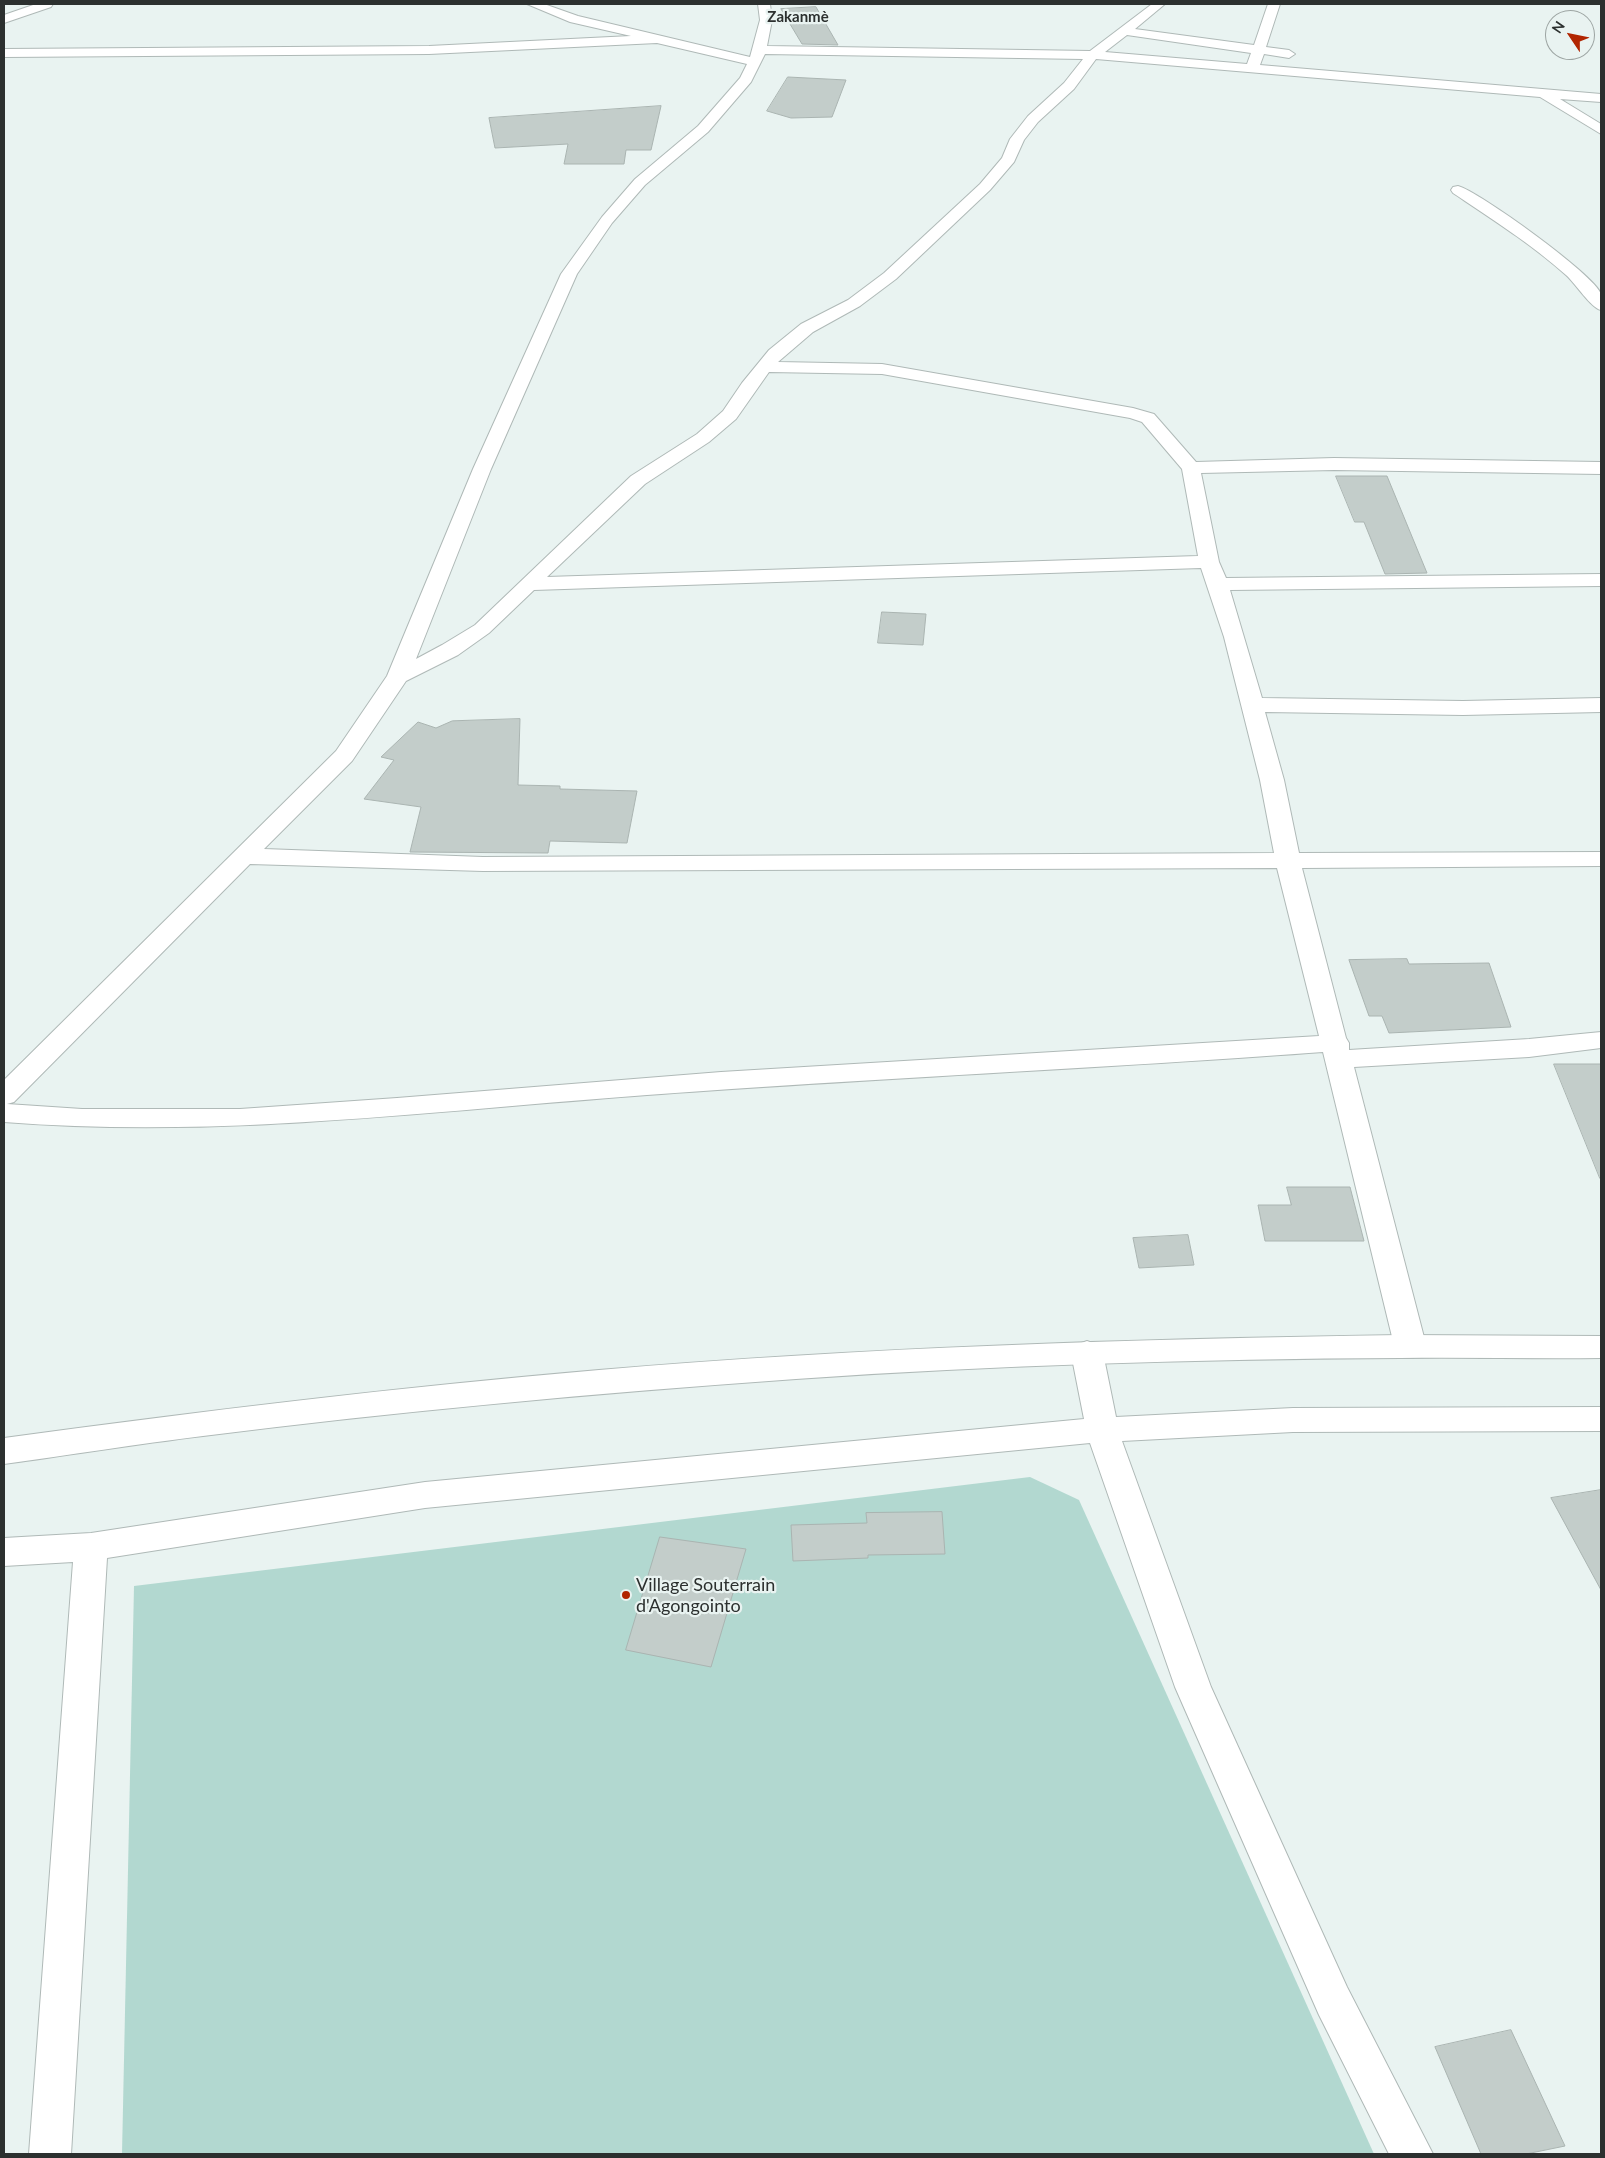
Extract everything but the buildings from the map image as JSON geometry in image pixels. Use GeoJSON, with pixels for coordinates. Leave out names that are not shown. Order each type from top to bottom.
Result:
{"type":"FeatureCollection","features":[{"type":"Feature","properties":{"kind":"street"},"geometry":{"type":"LineString","coordinates":[[4,19],[47,4]]}},
{"type":"Feature","properties":{"kind":"street"},"geometry":{"type":"LineString","coordinates":[[533,4],[574,19],[656,39],[757,56],[1093,55],[1601,98]]}},
{"type":"Feature","properties":{"kind":"street"},"geometry":{"type":"LineString","coordinates":[[4,1096],[344,756],[398,676],[482,469],[569,274],[607,220],[640,182],[703,129],[746,79],[757,56],[766,20],[764,4]]}},
{"type":"Feature","properties":{"kind":"street"},"geometry":{"type":"LineString","coordinates":[[398,676],[450,650],[482,628],[638,480],[703,438],[730,416],[748,387],[775,354],[807,328],[854,303],[890,276],[985,187],[1009,159],[1017,139],[1033,119],[1069,86],[1093,55],[1159,4]]}},
{"type":"Feature","properties":{"kind":"street"},"geometry":{"type":"LineString","coordinates":[[1252,68],[1260,50],[1274,4]]}},
{"type":"Feature","properties":{"kind":"street"},"geometry":{"type":"LineString","coordinates":[[1124,31],[1304,56]]}},
{"type":"Feature","properties":{"kind":"street"},"geometry":{"type":"LineString","coordinates":[[4,53],[419,50],[656,39]]}},
{"type":"Feature","properties":{"kind":"street"},"geometry":{"type":"LineString","coordinates":[[1341,63],[1435,84]]}},
{"type":"Feature","properties":{"kind":"street"},"geometry":{"type":"LineString","coordinates":[[1543,94],[1601,130]]}},
{"type":"Feature","properties":{"kind":"street"},"geometry":{"type":"LineString","coordinates":[[1458,190],[1544,248],[1583,282],[1601,305]]}},
{"type":"Feature","properties":{"kind":"street"},"geometry":{"type":"LineString","coordinates":[[765,367],[882,369],[1133,413],[1148,418],[1191,468],[1208,562],[1218,584],[1236,637],[1272,780],[1288,861],[1410,1345]]}},
{"type":"Feature","properties":{"kind":"street"},"geometry":{"type":"LineString","coordinates":[[1191,468],[1334,464],[1601,468]]}},
{"type":"Feature","properties":{"kind":"street"},"geometry":{"type":"LineString","coordinates":[[528,584],[1208,562]]}},
{"type":"Feature","properties":{"kind":"street"},"geometry":{"type":"LineString","coordinates":[[1218,584],[1601,580]]}},
{"type":"Feature","properties":{"kind":"street"},"geometry":{"type":"LineString","coordinates":[[1252,705],[1463,708],[1601,705]]}},
{"type":"Feature","properties":{"kind":"street"},"geometry":{"type":"LineString","coordinates":[[243,856],[483,864],[1601,859]]}},
{"type":"Feature","properties":{"kind":"street"},"geometry":{"type":"LineString","coordinates":[[4,1113],[67,1119],[180,1121],[316,1114],[796,1074],[1208,1053],[1529,1048],[1601,1040]]}},
{"type":"Feature","properties":{"kind":"street"},"geometry":{"type":"LineString","coordinates":[[4,1451],[105,1436],[301,1412],[669,1375],[1087,1353],[1410,1345],[1601,1347]]}},
{"type":"Feature","properties":{"kind":"street"},"geometry":{"type":"LineString","coordinates":[[1087,1353],[1102,1430],[1193,1686],[1333,2001],[1412,2154]]}},
{"type":"Feature","properties":{"kind":"street"},"geometry":{"type":"LineString","coordinates":[[4,1552],[91,1547],[425,1495],[938,1444],[1102,1430],[1293,1420],[1601,1419]]}},
{"type":"Feature","properties":{"kind":"street"},"geometry":{"type":"LineString","coordinates":[[50,2154],[91,1547]]}},
{"type":"Feature","properties":{"kind":"green space"},"geometry":{"type":"Polygon","coordinates":[[[1030,1477],[1079,1500],[1374,2154],[122,2154],[134,1586],[1030,1477]]]}},
{"type":"Feature","properties":{"kind":"place","name":"Village Souterrain d'Agongointo"},"geometry":{"type":"Point","coordinates":[626,1595]}},
{"type":"Feature","properties":{"kind":"district","name":"Zakanmè"},"geometry":{"type":"Point","coordinates":[798,17]}}]}
